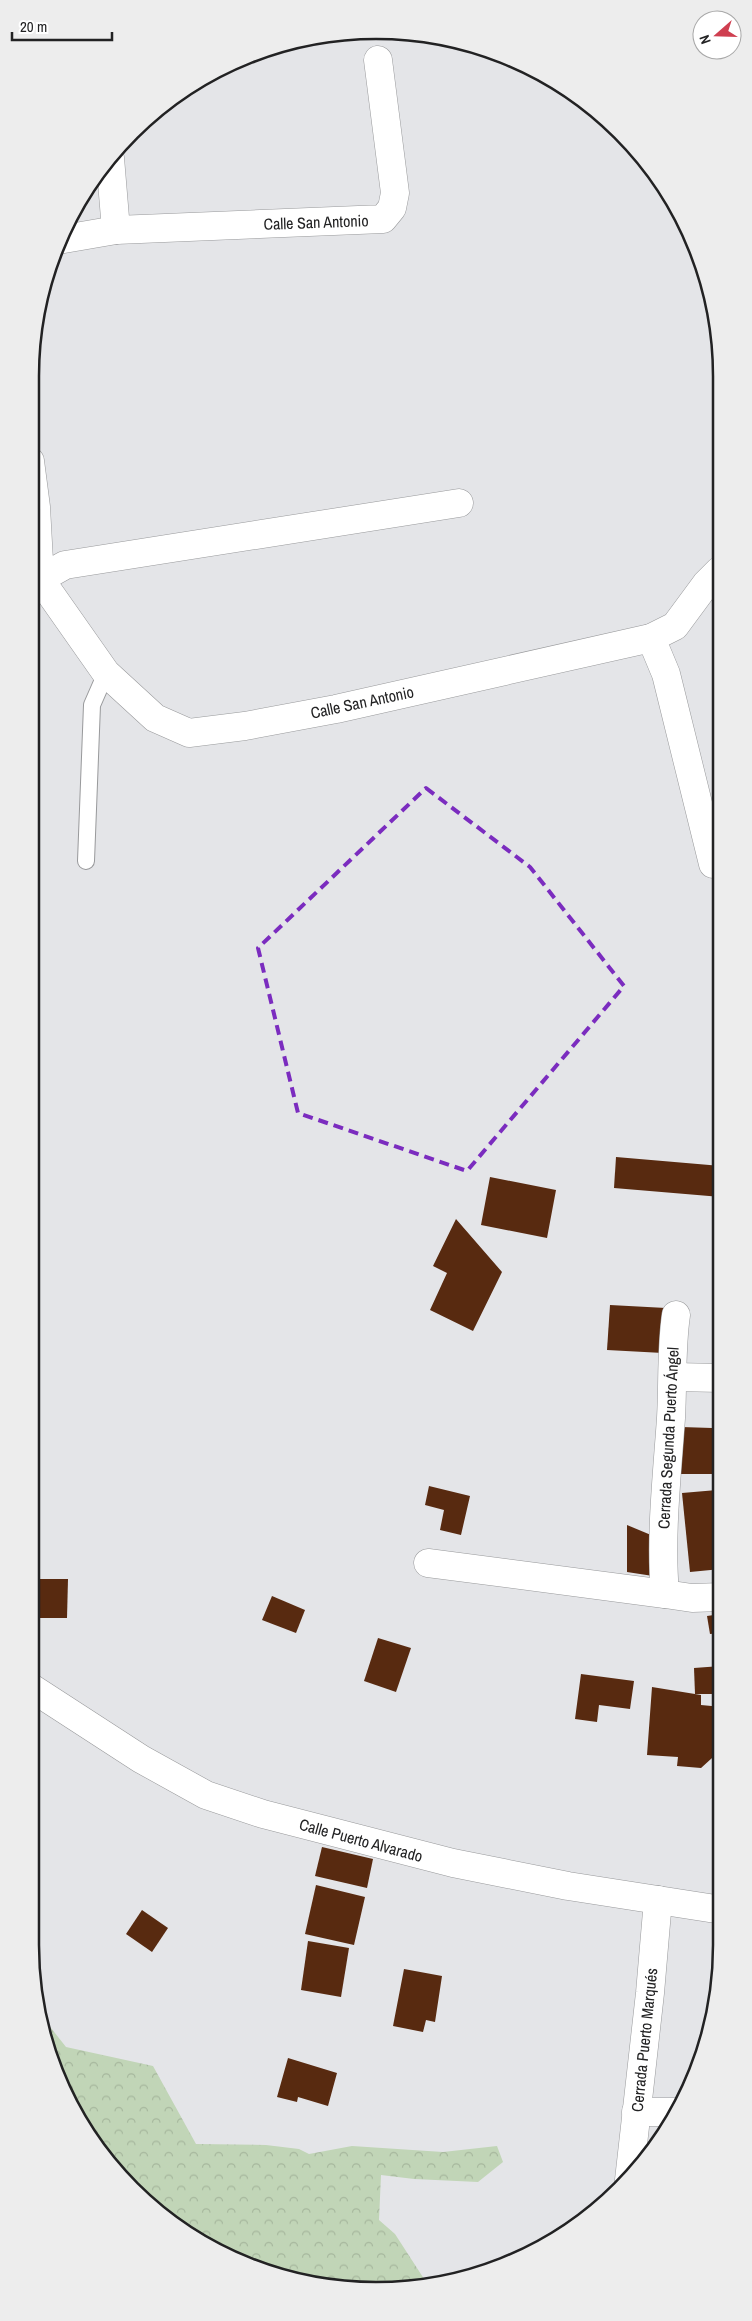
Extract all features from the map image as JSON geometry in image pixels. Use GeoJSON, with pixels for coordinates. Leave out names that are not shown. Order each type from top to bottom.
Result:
{"type":"FeatureCollection","features":[{"type":"Feature","properties":{"kind":"street","name":"Calle San Antonio"},"geometry":{"type":"LineString","coordinates":[[68,238],[116,230],[383,219],[392,208],[395,193],[378,60]]}},
{"type":"Feature","properties":{"kind":"street"},"geometry":{"type":"LineString","coordinates":[[111,168],[116,230]]}},
{"type":"Feature","properties":{"kind":"street"},"geometry":{"type":"LineString","coordinates":[[39,575],[65,565],[459,503]]}},
{"type":"Feature","properties":{"kind":"street","name":"Calle San Antonio"},"geometry":{"type":"LineString","coordinates":[[39,582],[106,673],[155,718],[189,733],[245,726],[336,709],[652,638],[675,626],[706,584],[713,578]]}},
{"type":"Feature","properties":{"kind":"street"},"geometry":{"type":"LineString","coordinates":[[652,638],[666,674],[713,864]]}},
{"type":"Feature","properties":{"kind":"street","name":"Cerrada Segunda Puerto Ángel"},"geometry":{"type":"LineString","coordinates":[[665,1594],[662,1562],[674,1377],[672,1343],[676,1315]]}},
{"type":"Feature","properties":{"kind":"street"},"geometry":{"type":"LineString","coordinates":[[674,1377],[713,1378]]}},
{"type":"Feature","properties":{"kind":"street"},"geometry":{"type":"LineString","coordinates":[[428,1563],[692,1598],[713,1597]]}},
{"type":"Feature","properties":{"kind":"street","name":"Calle Puerto Alvarado"},"geometry":{"type":"LineString","coordinates":[[39,1693],[141,1760],[206,1795],[263,1814],[453,1864],[568,1886],[713,1909]]}},
{"type":"Feature","properties":{"kind":"street","name":"Cerrada Puerto Marqués"},"geometry":{"type":"LineString","coordinates":[[630,2167],[650,1993],[658,1900]]}},
{"type":"Feature","properties":{"kind":"street"},"geometry":{"type":"LineString","coordinates":[[636,2112],[669,2112]]}},
{"type":"Feature","properties":{"kind":"lane"},"geometry":{"type":"LineString","coordinates":[[86,861],[92,705],[106,673]]}},
{"type":"Feature","properties":{"kind":"highlighted area"},"geometry":{"type":"Polygon","coordinates":[[[426,788],[530,867],[624,986],[467,1171],[298,1113],[258,948],[426,788]]]}},
{"type":"Feature","properties":{"kind":"green space"},"geometry":{"type":"Polygon","coordinates":[[[48,2024],[66,2047],[153,2066],[196,2144],[266,2145],[299,2149],[309,2154],[352,2146],[443,2152],[497,2146],[503,2162],[478,2182],[414,2179],[381,2175],[379,2220],[395,2234],[424,2278],[398,2282],[354,2282],[310,2276],[247,2257],[207,2237],[154,2199],[108,2150],[84,2114],[64,2074],[48,2024]]]}},
{"type":"Feature","properties":{"kind":"building"},"geometry":{"type":"Polygon","coordinates":[[[616,1157],[713,1165],[713,1196],[614,1188],[616,1157]]]}},
{"type":"Feature","properties":{"kind":"building"},"geometry":{"type":"Polygon","coordinates":[[[490,1177],[556,1190],[547,1238],[481,1225],[490,1177]]]}},
{"type":"Feature","properties":{"kind":"building"},"geometry":{"type":"Polygon","coordinates":[[[456,1219],[502,1272],[473,1331],[430,1310],[447,1273],[433,1266],[456,1219]]]}},
{"type":"Feature","properties":{"kind":"building"},"geometry":{"type":"Polygon","coordinates":[[[610,1305],[666,1308],[663,1353],[607,1350],[610,1305]]]}},
{"type":"Feature","properties":{"kind":"building"},"geometry":{"type":"Polygon","coordinates":[[[681,1427],[712,1428],[713,1474],[681,1474],[681,1427]]]}},
{"type":"Feature","properties":{"kind":"building"},"geometry":{"type":"Polygon","coordinates":[[[429,1486],[470,1496],[461,1535],[440,1530],[444,1510],[425,1505],[429,1486]]]}},
{"type":"Feature","properties":{"kind":"building"},"geometry":{"type":"Polygon","coordinates":[[[713,1490],[713,1570],[690,1572],[682,1493],[713,1490]]]}},
{"type":"Feature","properties":{"kind":"building"},"geometry":{"type":"Polygon","coordinates":[[[627,1525],[651,1535],[653,1576],[627,1572],[627,1525]]]}},
{"type":"Feature","properties":{"kind":"building"},"geometry":{"type":"Polygon","coordinates":[[[39,1579],[68,1579],[67,1618],[39,1618],[39,1579]]]}},
{"type":"Feature","properties":{"kind":"building"},"geometry":{"type":"Polygon","coordinates":[[[272,1596],[305,1610],[296,1633],[262,1620],[272,1596]]]}},
{"type":"Feature","properties":{"kind":"building"},"geometry":{"type":"Polygon","coordinates":[[[713,1615],[713,1634],[710,1634],[707,1616],[713,1615]]]}},
{"type":"Feature","properties":{"kind":"building"},"geometry":{"type":"Polygon","coordinates":[[[378,1638],[411,1648],[396,1692],[364,1681],[378,1638]]]}},
{"type":"Feature","properties":{"kind":"building"},"geometry":{"type":"Polygon","coordinates":[[[713,1667],[713,1694],[695,1694],[694,1668],[713,1667]]]}},
{"type":"Feature","properties":{"kind":"building"},"geometry":{"type":"Polygon","coordinates":[[[581,1674],[634,1681],[630,1709],[599,1705],[597,1722],[575,1719],[581,1674]]]}},
{"type":"Feature","properties":{"kind":"building"},"geometry":{"type":"Polygon","coordinates":[[[652,1687],[701,1695],[701,1705],[713,1706],[713,1757],[701,1768],[677,1766],[678,1757],[647,1755],[652,1687]]]}},
{"type":"Feature","properties":{"kind":"building"},"geometry":{"type":"Polygon","coordinates":[[[322,1847],[373,1859],[367,1888],[315,1876],[322,1847]]]}},
{"type":"Feature","properties":{"kind":"building"},"geometry":{"type":"Polygon","coordinates":[[[316,1885],[365,1897],[354,1945],[305,1934],[316,1885]]]}},
{"type":"Feature","properties":{"kind":"building"},"geometry":{"type":"Polygon","coordinates":[[[142,1910],[168,1928],[152,1952],[126,1934],[142,1910]]]}},
{"type":"Feature","properties":{"kind":"building"},"geometry":{"type":"Polygon","coordinates":[[[308,1941],[349,1948],[341,1997],[301,1990],[308,1941]]]}},
{"type":"Feature","properties":{"kind":"building"},"geometry":{"type":"Polygon","coordinates":[[[404,1969],[442,1976],[435,2022],[426,2020],[423,2032],[393,2026],[404,1969]]]}},
{"type":"Feature","properties":{"kind":"building"},"geometry":{"type":"Polygon","coordinates":[[[288,2058],[337,2073],[328,2106],[298,2097],[297,2102],[277,2097],[288,2058]]]}}]}
